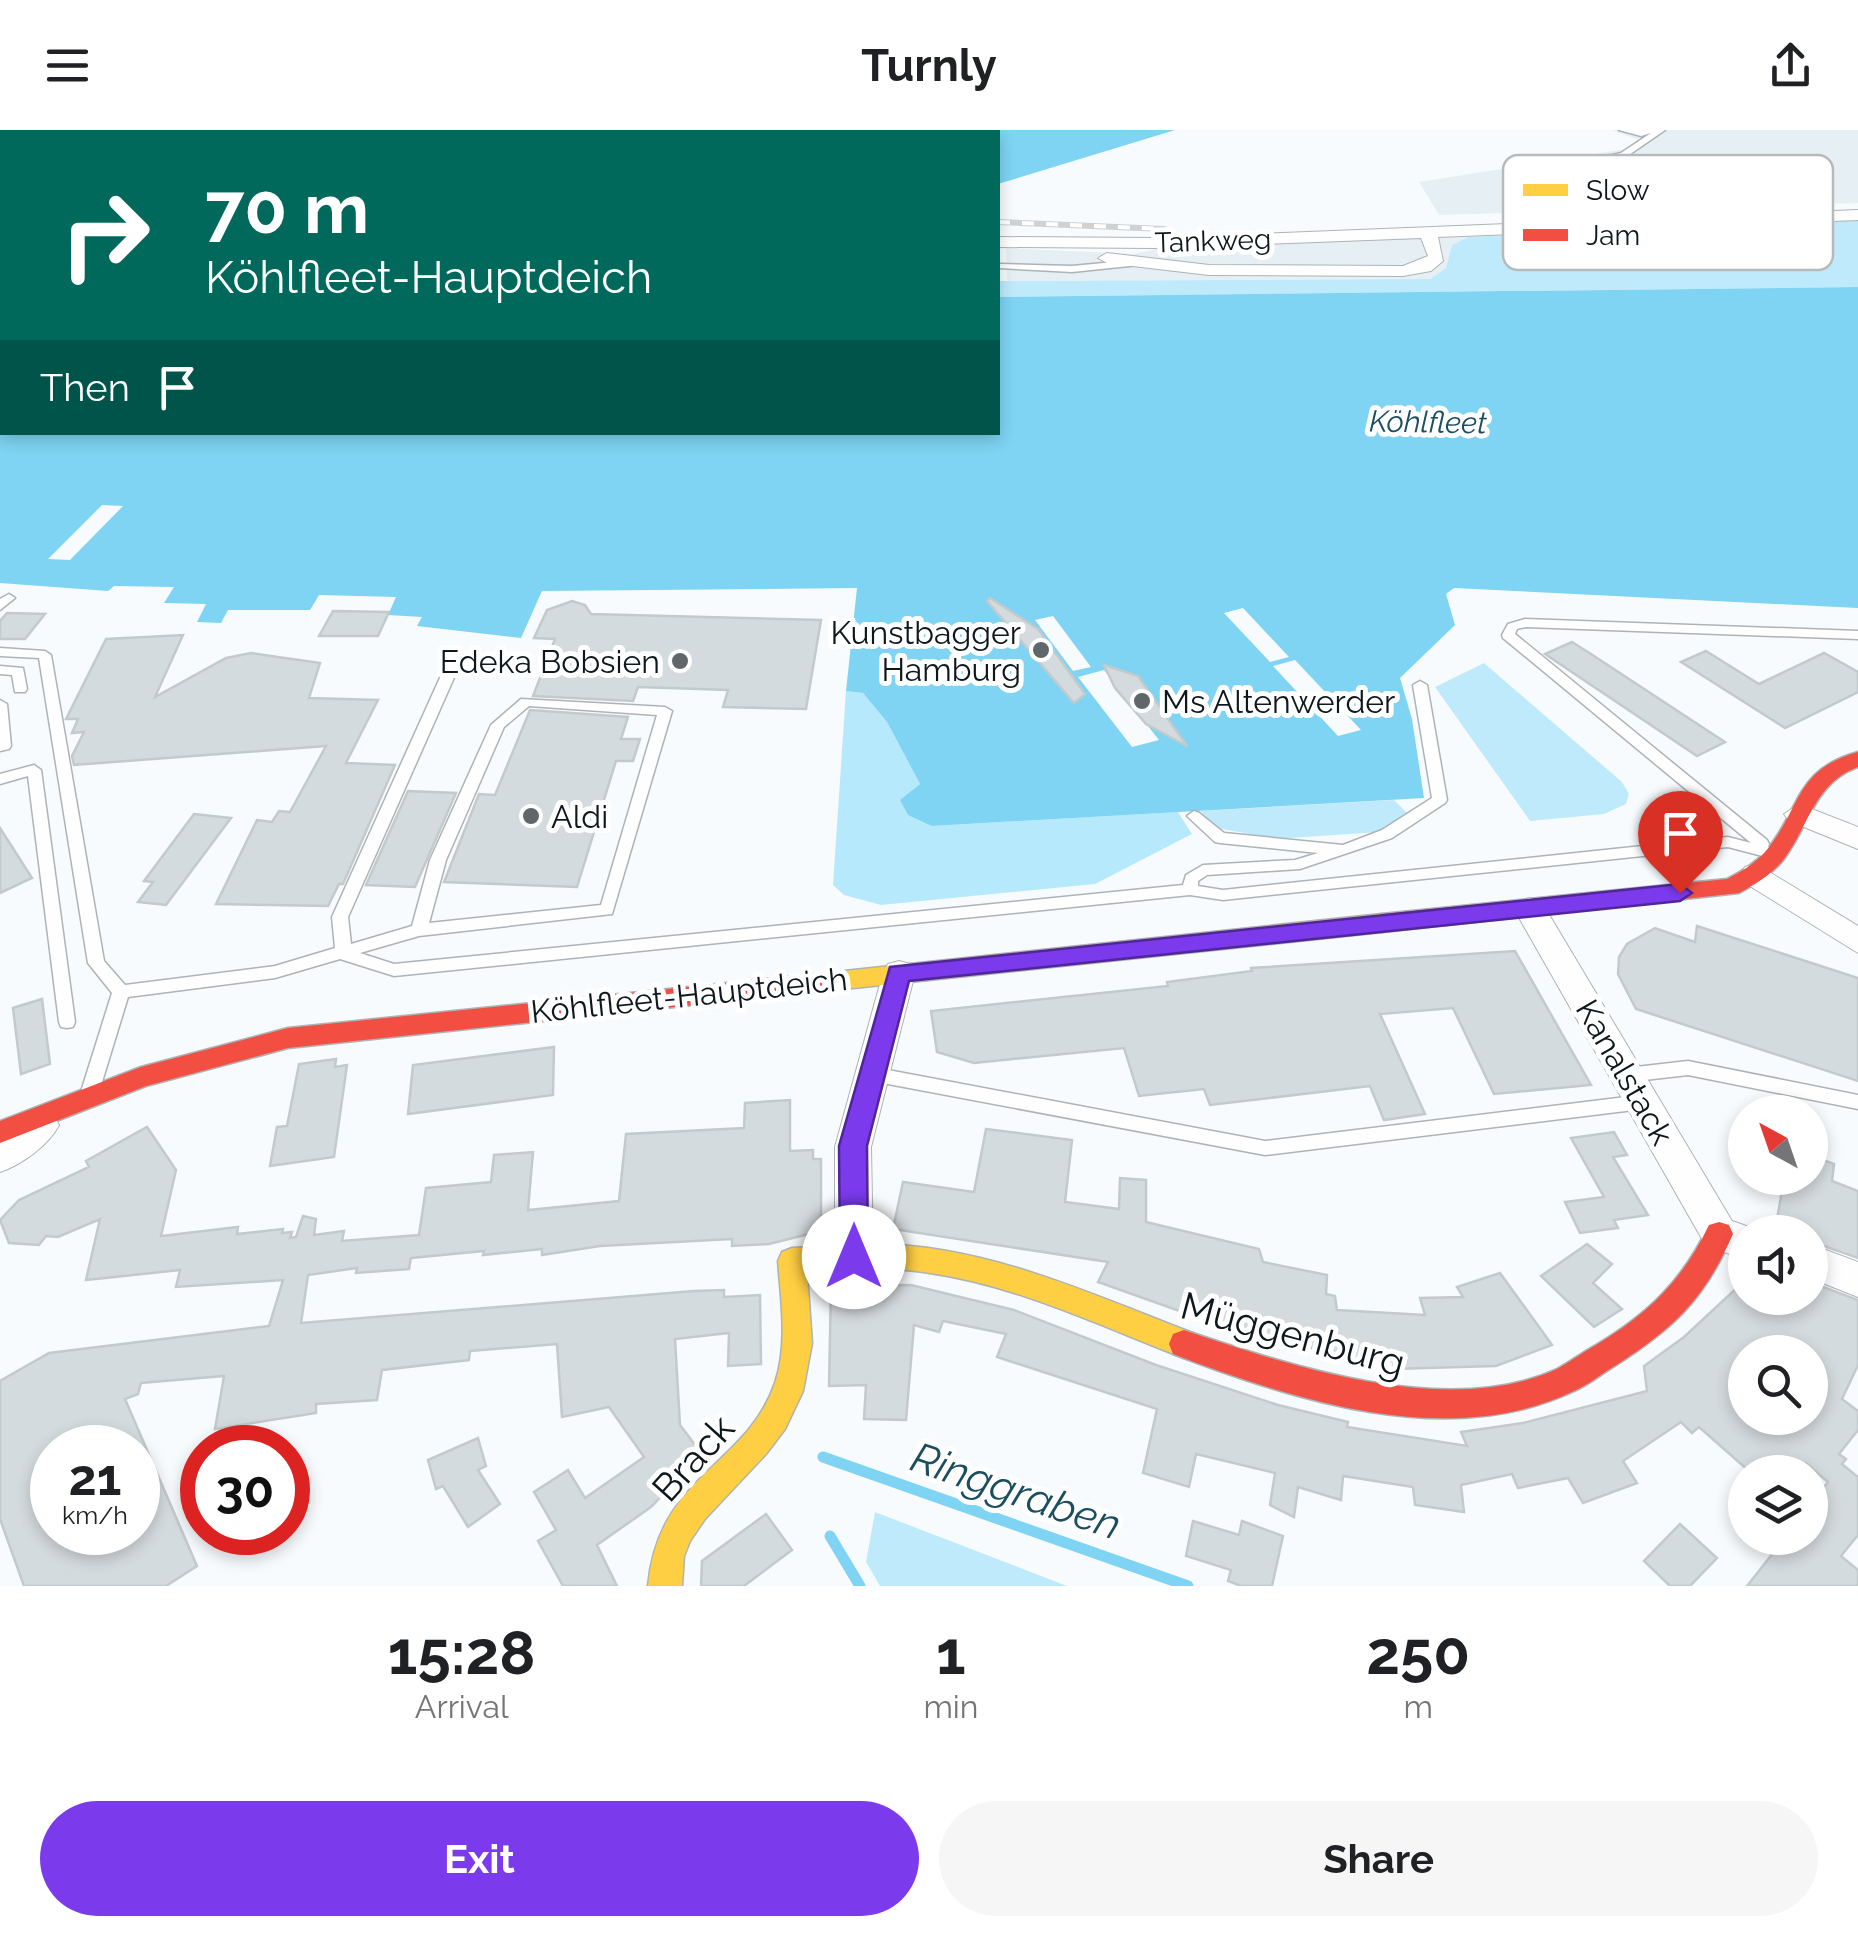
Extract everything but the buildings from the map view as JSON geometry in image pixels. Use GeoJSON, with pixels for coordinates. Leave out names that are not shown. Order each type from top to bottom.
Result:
{"type":"FeatureCollection","features":[{"type":"Feature","properties":{"kind":"street","name":"Tankweg"},"geometry":{"type":"LineString","coordinates":[[1833,213],[1858,212]]}},
{"type":"Feature","properties":{"kind":"street","name":"Tankweg"},"geometry":{"type":"LineString","coordinates":[[1001,242],[1142,244],[1503,229]]}},
{"type":"Feature","properties":{"kind":"street"},"geometry":{"type":"LineString","coordinates":[[1103,257],[1136,264],[1274,273],[1404,271],[1425,267],[1438,257],[1428,232]]}},
{"type":"Feature","properties":{"kind":"street"},"geometry":{"type":"LineString","coordinates":[[1858,759],[1816,776],[1806,787],[1799,814],[1767,865],[1858,940]]}},
{"type":"Feature","properties":{"kind":"street"},"geometry":{"type":"LineString","coordinates":[[1799,814],[1858,839]]}},
{"type":"Feature","properties":{"kind":"street","name":"Köhlfleet-Hauptdeich"},"geometry":{"type":"LineString","coordinates":[[0,1132],[89,1095],[203,1058],[288,1038],[1718,889],[1767,865]]}},
{"type":"Feature","properties":{"kind":"street","name":"Kanalstack"},"geometry":{"type":"LineString","coordinates":[[1530,909],[1635,1089],[1728,1232]]}},
{"type":"Feature","properties":{"kind":"street"},"geometry":{"type":"LineString","coordinates":[[854,1257],[853,1146],[899,973]]}},
{"type":"Feature","properties":{"kind":"street","name":"Köhlfleet-Hauptdeich"},"geometry":{"type":"LineString","coordinates":[[0,1157],[89,1095]]}},
{"type":"Feature","properties":{"kind":"street","name":"Müggenburg"},"geometry":{"type":"LineString","coordinates":[[792,1261],[854,1257],[940,1261],[1016,1282],[1226,1361],[1383,1400],[1470,1403],[1554,1385],[1659,1325],[1702,1280],[1728,1244]]}},
{"type":"Feature","properties":{"kind":"street","name":"Brack"},"geometry":{"type":"LineString","coordinates":[[665,1586],[665,1544],[696,1503],[756,1448],[790,1384],[795,1319],[792,1261]]}},
{"type":"Feature","properties":{"kind":"street"},"geometry":{"type":"LineString","coordinates":[[1828,1268],[1858,1280]]}},
{"type":"Feature","properties":{"kind":"lane"},"geometry":{"type":"LineString","coordinates":[[1623,130],[1637,134],[1657,130]]}},
{"type":"Feature","properties":{"kind":"lane"},"geometry":{"type":"LineString","coordinates":[[1623,155],[1657,130]]}},
{"type":"Feature","properties":{"kind":"lane"},"geometry":{"type":"LineString","coordinates":[[1000,271],[1136,264]]}},
{"type":"Feature","properties":{"kind":"lane"},"geometry":{"type":"LineString","coordinates":[[1767,865],[1688,787],[1508,635],[1512,627],[1524,623],[1858,635]]}},
{"type":"Feature","properties":{"kind":"lane"},"geometry":{"type":"LineString","coordinates":[[0,652],[46,655],[96,963],[121,992]]}},
{"type":"Feature","properties":{"kind":"lane"},"geometry":{"type":"LineString","coordinates":[[0,670],[18,672],[20,690]]}},
{"type":"Feature","properties":{"kind":"lane"},"geometry":{"type":"LineString","coordinates":[[344,954],[340,917],[450,672]]}},
{"type":"Feature","properties":{"kind":"lane"},"geometry":{"type":"LineString","coordinates":[[1190,890],[1191,879],[1203,870],[1296,865],[1344,850],[1387,834],[1440,800],[1420,685]]}},
{"type":"Feature","properties":{"kind":"lane"},"geometry":{"type":"LineString","coordinates":[[121,992],[275,972],[419,930],[608,910],[665,711],[526,702],[498,724],[438,860],[419,930]]}},
{"type":"Feature","properties":{"kind":"lane"},"geometry":{"type":"LineString","coordinates":[[0,704],[4,746],[0,747]]}},
{"type":"Feature","properties":{"kind":"lane"},"geometry":{"type":"LineString","coordinates":[[0,779],[34,770],[67,1022]]}},
{"type":"Feature","properties":{"kind":"lane"},"geometry":{"type":"LineString","coordinates":[[1194,816],[1220,838],[1344,850]]}},
{"type":"Feature","properties":{"kind":"lane"},"geometry":{"type":"LineString","coordinates":[[344,954],[394,970],[438,967],[1190,890],[1223,895],[1728,842],[1767,865]]}},
{"type":"Feature","properties":{"kind":"lane"},"geometry":{"type":"LineString","coordinates":[[89,1095],[121,992]]}},
{"type":"Feature","properties":{"kind":"lane"},"geometry":{"type":"LineString","coordinates":[[872,1074],[1264,1148],[1635,1089],[1688,1068],[1858,1102]]}},
{"type":"Feature","properties":{"kind":"shaded area"},"geometry":{"type":"Polygon","coordinates":[[[1611,130],[1858,130],[1858,203],[1833,204],[1833,155],[1588,155],[1632,148],[1639,140],[1611,130]]]}},
{"type":"Feature","properties":{"kind":"shaded area"},"geometry":{"type":"Polygon","coordinates":[[[1503,169],[1503,213],[1439,215],[1419,182],[1503,169]]]}},
{"type":"Feature","properties":{"kind":"shaded area"},"geometry":{"type":"Polygon","coordinates":[[[1858,218],[1858,287],[1000,297],[1000,281],[1430,279],[1446,268],[1452,245],[1468,237],[1503,235],[1503,270],[1833,270],[1833,219],[1858,218]]]}},
{"type":"Feature","properties":{"kind":"shaded area"},"geometry":{"type":"Polygon","coordinates":[[[1468,237],[1452,245],[1446,268],[1430,279],[1007,281],[1006,248],[1133,254],[1165,247],[1468,237]]]}},
{"type":"Feature","properties":{"kind":"shaded area"},"geometry":{"type":"Polygon","coordinates":[[[1484,663],[1622,782],[1629,794],[1626,804],[1604,814],[1530,821],[1435,687],[1484,663]]]}},
{"type":"Feature","properties":{"kind":"shaded area"},"geometry":{"type":"Polygon","coordinates":[[[846,691],[863,693],[887,722],[920,784],[900,801],[932,826],[1178,812],[1192,834],[1095,884],[881,905],[844,895],[833,885],[846,691]]]}},
{"type":"Feature","properties":{"kind":"shaded area"},"geometry":{"type":"Polygon","coordinates":[[[1394,800],[1407,813],[1379,832],[1276,839],[1217,828],[1200,811],[1394,800]]]}},
{"type":"Feature","properties":{"kind":"shaded area"},"geometry":{"type":"Polygon","coordinates":[[[875,1512],[1067,1586],[880,1586],[866,1562],[875,1512]]]}},
{"type":"Feature","properties":{"kind":"water"},"geometry":{"type":"Polygon","coordinates":[[[1000,130],[1175,130],[1000,183],[1000,130]]]}},
{"type":"Feature","properties":{"kind":"water","name":"Köhlfleet"},"geometry":{"type":"Polygon","coordinates":[[[1858,287],[1858,608],[1454,588],[1446,594],[1455,625],[1400,678],[1412,719],[1424,798],[932,826],[908,815],[900,800],[920,784],[887,722],[863,693],[846,691],[857,588],[542,591],[521,638],[417,626],[422,617],[388,615],[396,597],[319,595],[310,610],[228,610],[221,623],[197,622],[206,604],[164,603],[174,587],[114,586],[108,591],[0,583],[0,435],[1000,435],[1000,297],[1858,287]]]}},
{"type":"Feature","properties":{"kind":"pier"},"geometry":{"type":"Polygon","coordinates":[[[102,505],[123,506],[70,560],[48,559],[102,505]]]}},
{"type":"Feature","properties":{"kind":"pier"},"geometry":{"type":"Polygon","coordinates":[[[1243,608],[1289,657],[1270,662],[1224,613],[1243,608]]]}},
{"type":"Feature","properties":{"kind":"pier"},"geometry":{"type":"Polygon","coordinates":[[[1053,616],[1091,667],[1073,671],[1035,620],[1053,616]]]}},
{"type":"Feature","properties":{"kind":"pier"},"geometry":{"type":"Polygon","coordinates":[[[1295,660],[1361,730],[1338,736],[1273,666],[1295,660]]]}},
{"type":"Feature","properties":{"kind":"pier"},"geometry":{"type":"Polygon","coordinates":[[[1104,670],[1159,740],[1132,747],[1078,677],[1104,670]]]}},
{"type":"Feature","properties":{"kind":"waterway","name":"Ringgraben"},"geometry":{"type":"LineString","coordinates":[[823,1457],[1188,1586]]}},
{"type":"Feature","properties":{"kind":"waterway"},"geometry":{"type":"LineString","coordinates":[[830,1536],[860,1586]]}},
{"type":"Feature","properties":{"kind":"railway"},"geometry":{"type":"LineString","coordinates":[[1000,222],[1164,229]]}},
{"type":"Feature","properties":{"kind":"traffic: slow"},"geometry":{"type":"LineString","coordinates":[[816,983],[1382,923]]}},
{"type":"Feature","properties":{"kind":"traffic: slow"},"geometry":{"type":"LineString","coordinates":[[665,1586],[667,1556],[677,1530],[693,1507],[755,1443],[774,1419],[788,1391],[797,1343],[792,1261],[896,1257],[962,1266],[1027,1284],[1184,1344]]}},
{"type":"Feature","properties":{"kind":"traffic: jam"},"geometry":{"type":"LineString","coordinates":[[1382,923],[1731,887],[1775,855],[1813,786],[1838,767],[1858,759]]}},
{"type":"Feature","properties":{"kind":"traffic: jam"},"geometry":{"type":"LineString","coordinates":[[0,1132],[141,1077],[288,1038],[816,983]]}},
{"type":"Feature","properties":{"kind":"traffic: jam"},"geometry":{"type":"LineString","coordinates":[[1184,1344],[1273,1374],[1368,1396],[1463,1403],[1510,1397],[1563,1381],[1645,1330],[1688,1289],[1719,1234]]}},
{"type":"Feature","properties":{"kind":"place","name":"Kunstbagger Hamburg"},"geometry":{"type":"Point","coordinates":[1041,650]}},
{"type":"Feature","properties":{"kind":"place","name":"Edeka Bobsien"},"geometry":{"type":"Point","coordinates":[680,661]}},
{"type":"Feature","properties":{"kind":"place","name":"Ms Altenwerder"},"geometry":{"type":"Point","coordinates":[1142,701]}},
{"type":"Feature","properties":{"kind":"place","name":"Aldi"},"geometry":{"type":"Point","coordinates":[531,816]}},
{"type":"Feature","properties":{"kind":"route"},"geometry":{"type":"LineString","coordinates":[[854,1257],[853,1146],[899,973],[1680,893]]}}]}
